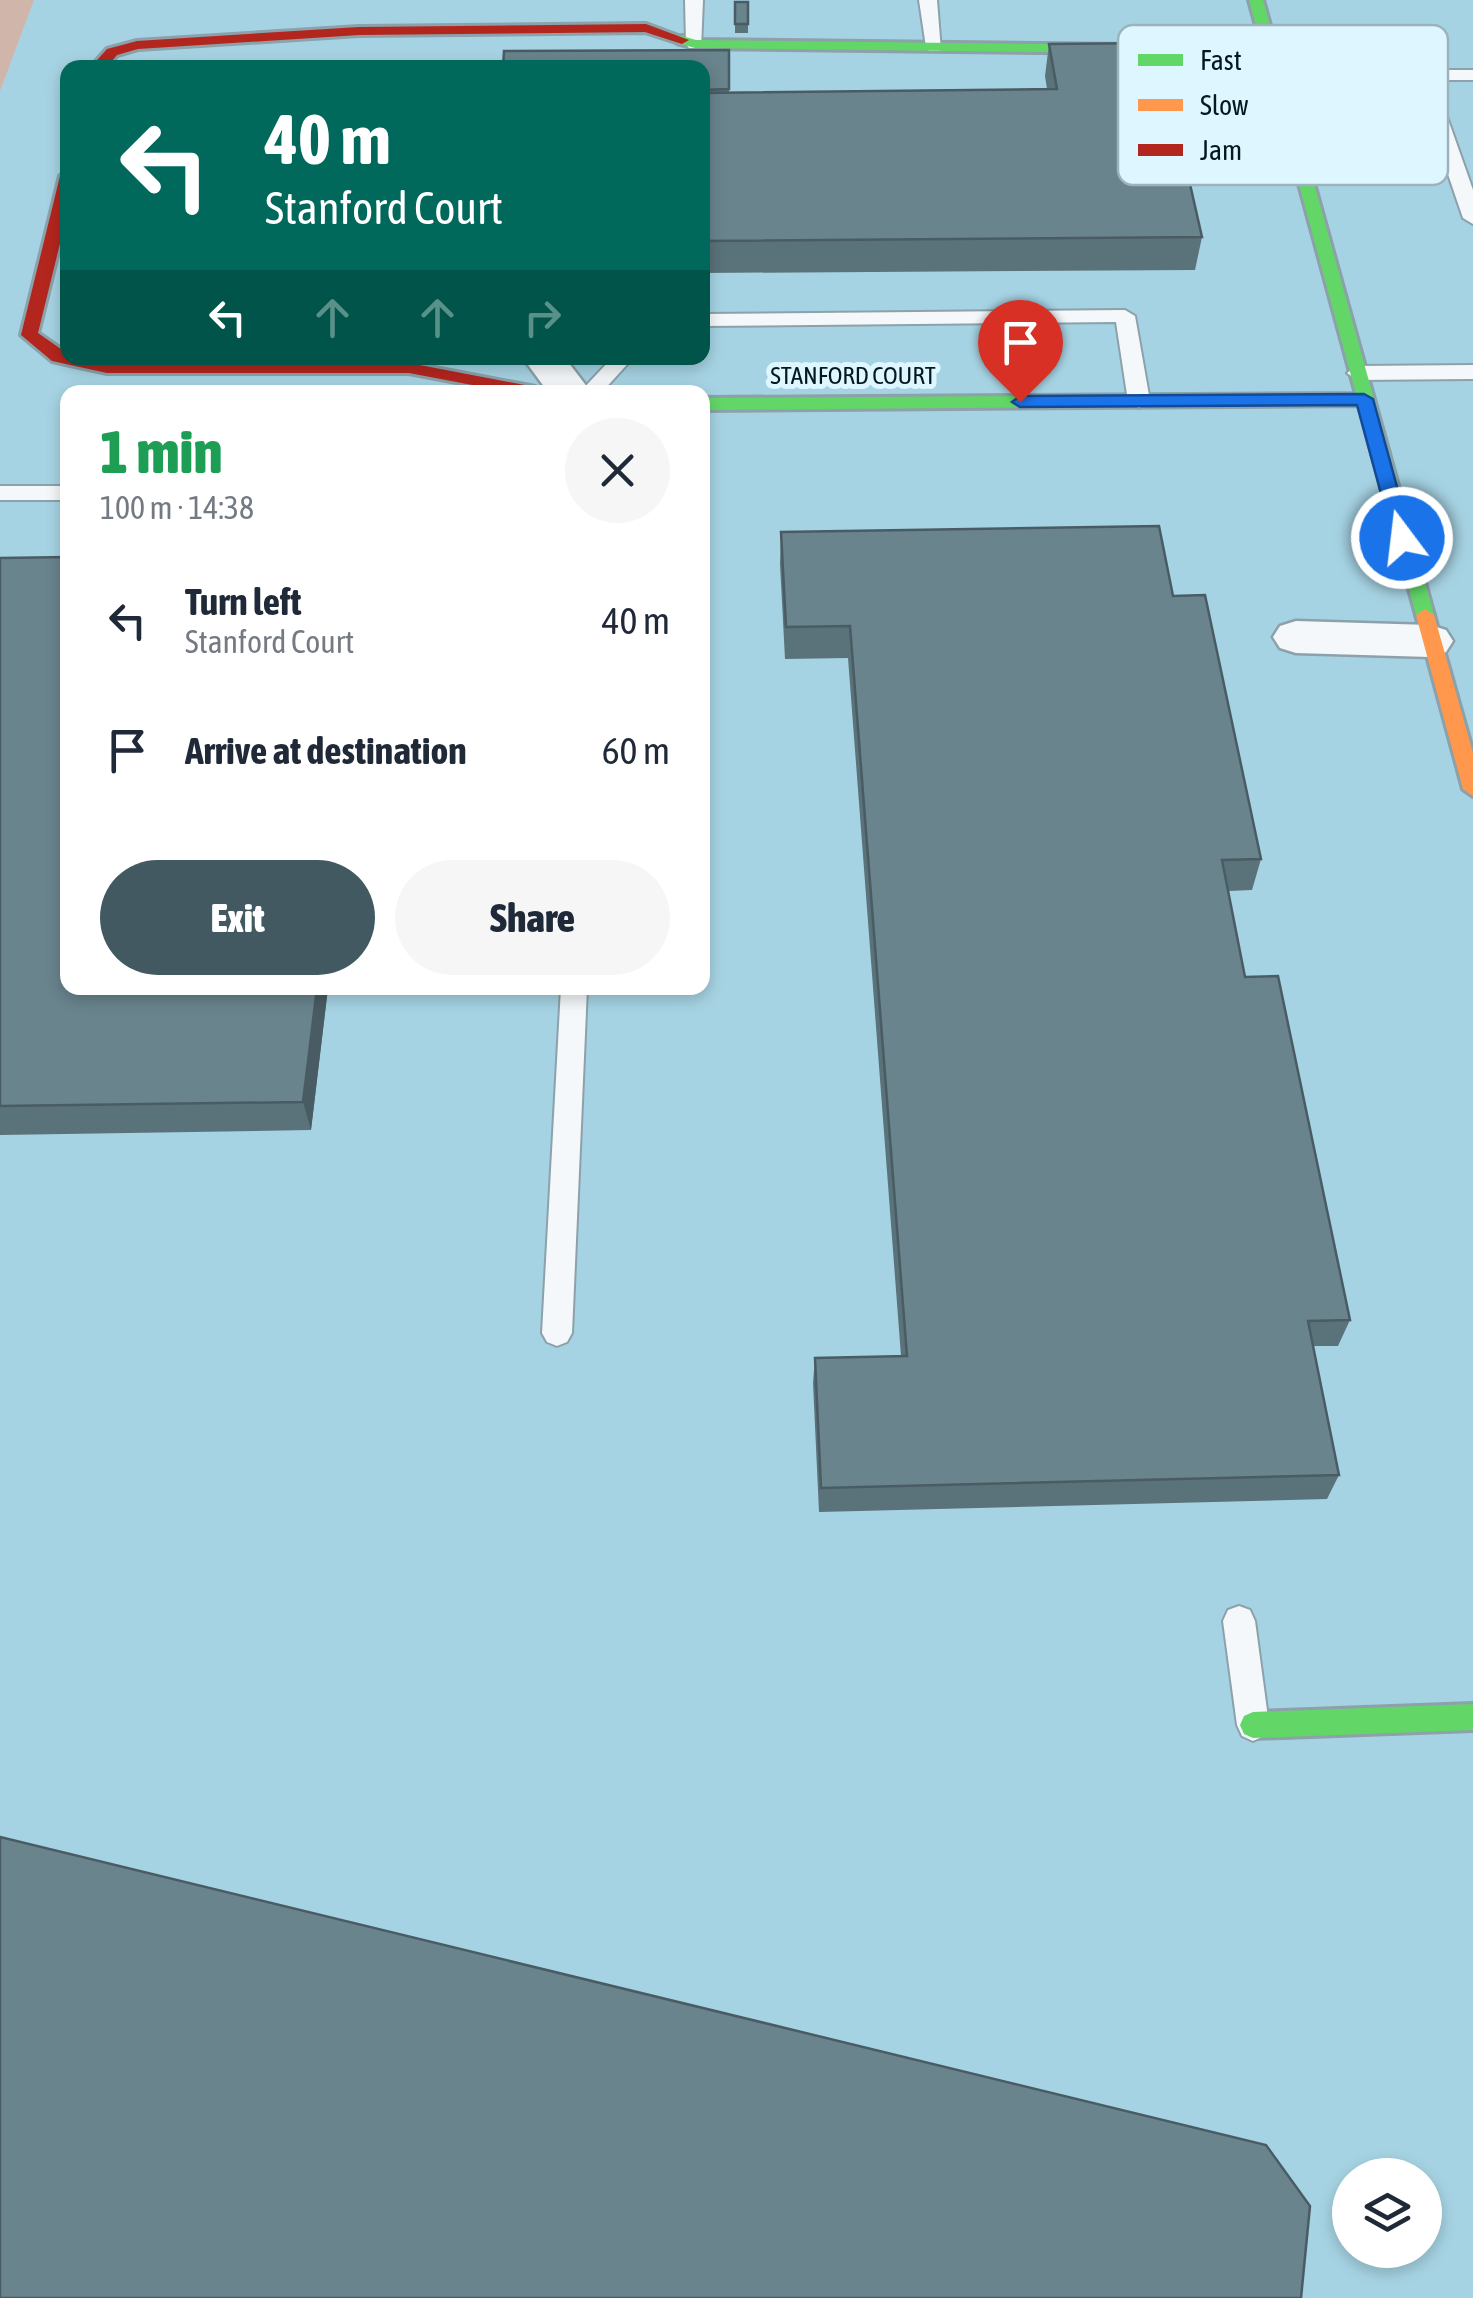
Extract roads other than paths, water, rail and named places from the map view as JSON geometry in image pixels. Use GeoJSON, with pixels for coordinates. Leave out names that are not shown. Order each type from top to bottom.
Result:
{"type":"FeatureCollection","features":[{"type":"Feature","properties":{"kind":"street"},"geometry":{"type":"LineString","coordinates":[[1256,0],[1263,25]]}},
{"type":"Feature","properties":{"kind":"street"},"geometry":{"type":"LineString","coordinates":[[104,60],[112,52],[137,45],[359,31],[646,28],[694,44],[1118,48]]}},
{"type":"Feature","properties":{"kind":"street"},"geometry":{"type":"LineString","coordinates":[[1307,185],[1473,789]]}},
{"type":"Feature","properties":{"kind":"street"},"geometry":{"type":"LineString","coordinates":[[60,208],[28,334],[41,350],[60,357]]}},
{"type":"Feature","properties":{"kind":"street"},"geometry":{"type":"LineString","coordinates":[[87,365],[409,368],[498,385]]}},
{"type":"Feature","properties":{"kind":"street"},"geometry":{"type":"LineString","coordinates":[[549,365],[565,385]]}},
{"type":"Feature","properties":{"kind":"street","name":"STANFORD COURT"},"geometry":{"type":"LineString","coordinates":[[710,404],[1364,399]]}},
{"type":"Feature","properties":{"kind":"street"},"geometry":{"type":"LineString","coordinates":[[1296,637],[1430,641]]}},
{"type":"Feature","properties":{"kind":"street"},"geometry":{"type":"LineString","coordinates":[[1253,1725],[1473,1717]]}},
{"type":"Feature","properties":{"kind":"lane"},"geometry":{"type":"LineString","coordinates":[[694,0],[694,44]]}},
{"type":"Feature","properties":{"kind":"lane"},"geometry":{"type":"LineString","coordinates":[[928,0],[935,46]]}},
{"type":"Feature","properties":{"kind":"lane"},"geometry":{"type":"LineString","coordinates":[[1448,146],[1473,218]]}},
{"type":"Feature","properties":{"kind":"lane"},"geometry":{"type":"LineString","coordinates":[[710,320],[1126,316],[1139,401]]}},
{"type":"Feature","properties":{"kind":"lane"},"geometry":{"type":"LineString","coordinates":[[597,385],[616,365]]}},
{"type":"Feature","properties":{"kind":"lane"},"geometry":{"type":"LineString","coordinates":[[1358,373],[1473,372]]}},
{"type":"Feature","properties":{"kind":"lane"},"geometry":{"type":"LineString","coordinates":[[0,494],[60,493]]}},
{"type":"Feature","properties":{"kind":"lane"},"geometry":{"type":"LineString","coordinates":[[556,1333],[574,995]]}},
{"type":"Feature","properties":{"kind":"lane"},"geometry":{"type":"LineString","coordinates":[[1239,1621],[1253,1725]]}}]}
